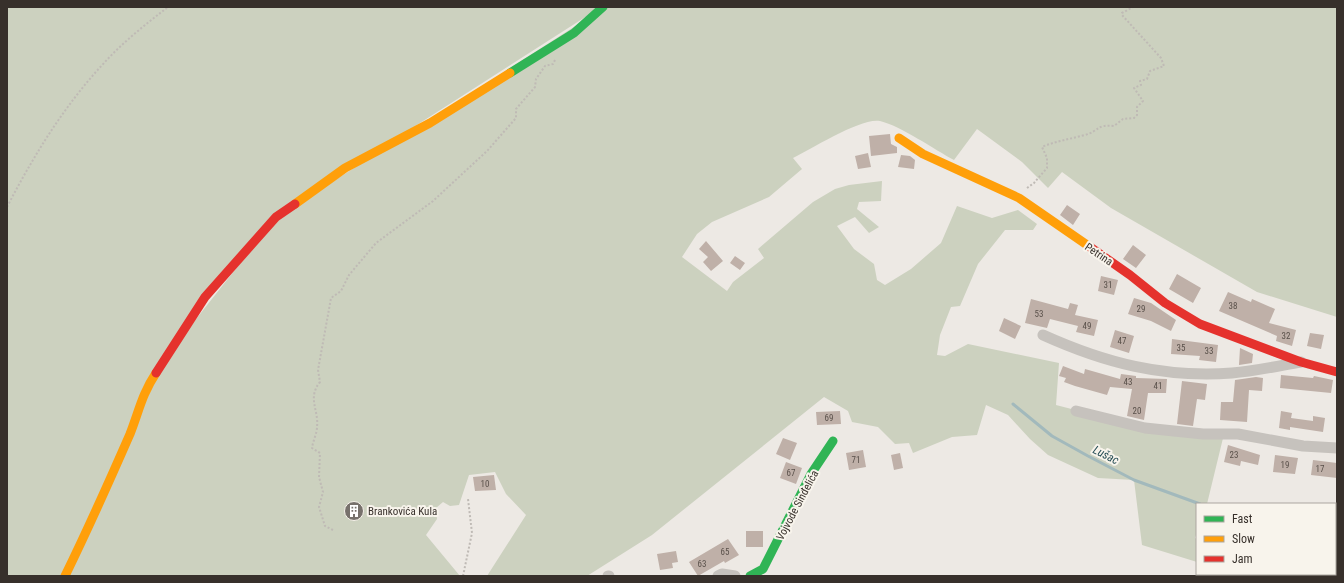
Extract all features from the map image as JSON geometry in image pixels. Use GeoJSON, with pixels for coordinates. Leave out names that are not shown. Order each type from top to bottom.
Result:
{"type":"FeatureCollection","features":[{"type":"Feature","properties":{"kind":"street"},"geometry":{"type":"LineString","coordinates":[[65,576],[92,521],[131,431],[145,389],[205,297],[276,217],[345,168],[430,123],[574,33],[603,7]]}},
{"type":"Feature","properties":{"kind":"street","name":"Petrina"},"geometry":{"type":"LineString","coordinates":[[899,138],[923,154],[1019,198],[1130,275],[1165,303],[1200,324],[1301,362],[1337,372]]}},
{"type":"Feature","properties":{"kind":"street","name":"Petrina"},"geometry":{"type":"LineString","coordinates":[[1043,335],[1094,356],[1116,363],[1154,371],[1194,374],[1233,373],[1301,362]]}},
{"type":"Feature","properties":{"kind":"street"},"geometry":{"type":"LineString","coordinates":[[1076,411],[1145,428],[1203,434],[1238,434],[1303,446],[1337,448]]}},
{"type":"Feature","properties":{"kind":"street","name":"Vojvode Sinđelića"},"geometry":{"type":"LineString","coordinates":[[750,576],[765,573],[811,474],[833,441]]}},
{"type":"Feature","properties":{"kind":"street"},"geometry":{"type":"LineString","coordinates":[[718,576],[722,574],[735,576]]}},
{"type":"Feature","properties":{"kind":"path"},"geometry":{"type":"LineString","coordinates":[[7,207],[30,162],[68,106],[104,62],[137,31],[168,7]]}},
{"type":"Feature","properties":{"kind":"path"},"geometry":{"type":"LineString","coordinates":[[1019,198],[1048,168],[1047,158],[1042,147],[1056,141],[1087,135],[1103,125],[1114,126],[1124,120],[1134,118],[1137,115],[1137,107],[1143,101],[1134,88],[1141,85],[1140,81],[1142,79],[1147,79],[1150,70],[1164,66],[1161,58],[1122,15],[1122,13],[1133,7]]}},
{"type":"Feature","properties":{"kind":"path"},"geometry":{"type":"LineString","coordinates":[[333,530],[325,526],[321,516],[319,507],[323,492],[320,477],[320,453],[312,448],[317,427],[314,406],[315,388],[320,382],[318,370],[331,298],[341,291],[349,275],[376,243],[433,201],[487,152],[516,118],[516,109],[535,87],[536,79],[545,66],[553,64],[556,58]]}},
{"type":"Feature","properties":{"kind":"path"},"geometry":{"type":"LineString","coordinates":[[463,576],[472,533],[468,499]]}},
{"type":"Feature","properties":{"kind":"green space"},"geometry":{"type":"Polygon","coordinates":[[[7,7],[601,7],[275,216],[164,356],[63,576],[7,576],[7,7]]]}},
{"type":"Feature","properties":{"kind":"green space"},"geometry":{"type":"Polygon","coordinates":[[[605,7],[1337,7],[1337,317],[1257,292],[1111,208],[1062,172],[1048,188],[1022,162],[977,129],[954,160],[908,133],[880,121],[872,121],[849,129],[793,158],[802,169],[769,197],[712,222],[697,234],[682,257],[727,291],[733,282],[764,258],[758,249],[813,202],[835,189],[849,185],[882,181],[881,201],[859,202],[857,209],[879,227],[869,233],[855,217],[837,226],[854,249],[874,264],[877,280],[885,285],[911,269],[941,243],[957,206],[992,218],[1018,210],[1037,224],[1033,230],[1005,230],[978,264],[960,306],[951,307],[940,335],[937,355],[945,356],[968,344],[1059,363],[1056,405],[1145,428],[1224,434],[1207,503],[1196,503],[1196,562],[1142,545],[1134,480],[1098,478],[1048,455],[1030,439],[1008,415],[986,405],[977,435],[952,437],[913,453],[909,443],[895,444],[878,427],[852,422],[848,411],[824,397],[652,535],[587,576],[487,576],[526,515],[506,494],[495,472],[469,475],[459,505],[450,506],[443,502],[436,508],[437,519],[426,535],[460,576],[66,576],[166,357],[276,218],[605,7]]]}},
{"type":"Feature","properties":{"kind":"green space"},"geometry":{"type":"Polygon","coordinates":[[[1236,575],[1319,576],[1237,576],[1236,575]]]}},
{"type":"Feature","properties":{"kind":"building"},"geometry":{"type":"Polygon","coordinates":[[[890,134],[891,144],[897,147],[897,153],[871,156],[869,136],[890,134]]]}},
{"type":"Feature","properties":{"kind":"building"},"geometry":{"type":"Polygon","coordinates":[[[868,153],[871,167],[858,169],[855,156],[868,153]]]}},
{"type":"Feature","properties":{"kind":"building"},"geometry":{"type":"Polygon","coordinates":[[[901,155],[910,156],[915,160],[914,169],[898,167],[901,155]]]}},
{"type":"Feature","properties":{"kind":"building"},"geometry":{"type":"Polygon","coordinates":[[[1067,205],[1080,214],[1073,225],[1060,215],[1067,205]]]}},
{"type":"Feature","properties":{"kind":"building"},"geometry":{"type":"Polygon","coordinates":[[[706,241],[723,261],[711,271],[703,262],[708,257],[699,249],[706,241]]]}},
{"type":"Feature","properties":{"kind":"building"},"geometry":{"type":"Polygon","coordinates":[[[1133,245],[1146,255],[1136,268],[1123,259],[1133,245]]]}},
{"type":"Feature","properties":{"kind":"building"},"geometry":{"type":"Polygon","coordinates":[[[735,256],[745,263],[740,270],[730,263],[735,256]]]}},
{"type":"Feature","properties":{"kind":"building"},"geometry":{"type":"Polygon","coordinates":[[[1177,274],[1201,288],[1193,303],[1169,289],[1177,274]]]}},
{"type":"Feature","properties":{"kind":"building"},"geometry":{"type":"Polygon","coordinates":[[[1101,276],[1118,280],[1114,295],[1098,291],[1101,276]]]}},
{"type":"Feature","properties":{"kind":"building"},"geometry":{"type":"Polygon","coordinates":[[[1228,292],[1251,302],[1252,299],[1275,309],[1269,323],[1296,330],[1292,346],[1276,341],[1277,336],[1219,311],[1228,292]]]}},
{"type":"Feature","properties":{"kind":"building"},"geometry":{"type":"Polygon","coordinates":[[[1134,298],[1151,303],[1176,320],[1171,331],[1151,321],[1128,314],[1134,298]]]}},
{"type":"Feature","properties":{"kind":"building"},"geometry":{"type":"Polygon","coordinates":[[[1031,299],[1068,309],[1070,303],[1078,305],[1075,315],[1098,320],[1094,336],[1076,332],[1078,326],[1050,319],[1047,328],[1025,323],[1031,299]]]}},
{"type":"Feature","properties":{"kind":"building"},"geometry":{"type":"Polygon","coordinates":[[[1004,318],[1021,326],[1015,339],[999,331],[1004,318]]]}},
{"type":"Feature","properties":{"kind":"building"},"geometry":{"type":"Polygon","coordinates":[[[1115,330],[1134,336],[1129,353],[1110,347],[1115,330]]]}},
{"type":"Feature","properties":{"kind":"building"},"geometry":{"type":"Polygon","coordinates":[[[1310,333],[1324,335],[1321,349],[1307,346],[1310,333]]]}},
{"type":"Feature","properties":{"kind":"building"},"geometry":{"type":"Polygon","coordinates":[[[1172,339],[1218,345],[1216,362],[1199,360],[1200,356],[1171,354],[1172,339]]]}},
{"type":"Feature","properties":{"kind":"building"},"geometry":{"type":"Polygon","coordinates":[[[1240,348],[1253,354],[1252,363],[1239,365],[1240,348]]]}},
{"type":"Feature","properties":{"kind":"building"},"geometry":{"type":"Polygon","coordinates":[[[1063,366],[1084,374],[1085,369],[1120,379],[1121,374],[1136,376],[1136,378],[1167,379],[1166,393],[1148,393],[1144,420],[1127,416],[1132,389],[1110,387],[1107,395],[1075,386],[1064,382],[1066,378],[1059,376],[1063,366]]]}},
{"type":"Feature","properties":{"kind":"building"},"geometry":{"type":"Polygon","coordinates":[[[1281,375],[1313,378],[1314,376],[1333,380],[1331,393],[1280,388],[1281,375]]]}},
{"type":"Feature","properties":{"kind":"building"},"geometry":{"type":"Polygon","coordinates":[[[1256,377],[1263,378],[1262,391],[1249,390],[1247,422],[1220,420],[1221,402],[1233,402],[1235,380],[1256,377]]]}},
{"type":"Feature","properties":{"kind":"building"},"geometry":{"type":"Polygon","coordinates":[[[1182,381],[1207,384],[1205,400],[1197,399],[1193,426],[1177,424],[1182,381]]]}},
{"type":"Feature","properties":{"kind":"building"},"geometry":{"type":"Polygon","coordinates":[[[840,411],[841,424],[817,425],[816,412],[840,411]]]}},
{"type":"Feature","properties":{"kind":"building"},"geometry":{"type":"Polygon","coordinates":[[[1281,411],[1292,413],[1291,418],[1313,421],[1313,416],[1325,418],[1323,432],[1290,427],[1290,430],[1279,428],[1281,411]]]}},
{"type":"Feature","properties":{"kind":"building"},"geometry":{"type":"Polygon","coordinates":[[[783,438],[797,443],[790,460],[776,454],[783,438]]]}},
{"type":"Feature","properties":{"kind":"building"},"geometry":{"type":"Polygon","coordinates":[[[1228,445],[1260,455],[1258,465],[1241,461],[1240,466],[1224,462],[1228,445]]]}},
{"type":"Feature","properties":{"kind":"building"},"geometry":{"type":"Polygon","coordinates":[[[863,450],[866,467],[849,470],[846,453],[863,450]]]}},
{"type":"Feature","properties":{"kind":"building"},"geometry":{"type":"Polygon","coordinates":[[[900,453],[903,468],[894,470],[891,455],[900,453]]]}},
{"type":"Feature","properties":{"kind":"building"},"geometry":{"type":"Polygon","coordinates":[[[1275,455],[1298,458],[1295,474],[1273,472],[1275,455]]]}},
{"type":"Feature","properties":{"kind":"building"},"geometry":{"type":"Polygon","coordinates":[[[1313,460],[1337,463],[1337,478],[1311,475],[1313,460]]]}},
{"type":"Feature","properties":{"kind":"building"},"geometry":{"type":"Polygon","coordinates":[[[786,462],[802,468],[796,484],[780,478],[786,462]]]}},
{"type":"Feature","properties":{"kind":"building"},"geometry":{"type":"Polygon","coordinates":[[[494,475],[496,490],[475,491],[473,477],[494,475]]]}},
{"type":"Feature","properties":{"kind":"building","name":"Brankovića Kula"},"geometry":{"type":"Polygon","coordinates":[[[354,503],[359,505],[361,510],[359,515],[354,517],[349,515],[347,510],[349,505],[354,503]]]}},
{"type":"Feature","properties":{"kind":"building"},"geometry":{"type":"Polygon","coordinates":[[[746,531],[763,531],[763,547],[746,547],[746,531]]]}},
{"type":"Feature","properties":{"kind":"building"},"geometry":{"type":"Polygon","coordinates":[[[728,539],[739,555],[725,563],[724,561],[698,576],[689,562],[728,539]]]}},
{"type":"Feature","properties":{"kind":"building"},"geometry":{"type":"Polygon","coordinates":[[[676,551],[678,562],[672,563],[673,568],[660,570],[657,554],[676,551]]]}},
{"type":"Feature","properties":{"kind":"waterway","name":"Lušac"},"geometry":{"type":"LineString","coordinates":[[1013,404],[1052,436],[1088,456],[1134,480],[1197,503]]}},
{"type":"Feature","properties":{"kind":"traffic: fast"},"geometry":{"type":"LineString","coordinates":[[510,73],[574,33],[603,7]]}},
{"type":"Feature","properties":{"kind":"traffic: fast"},"geometry":{"type":"LineString","coordinates":[[750,576],[763,569],[811,474],[833,441]]}},
{"type":"Feature","properties":{"kind":"traffic: slow"},"geometry":{"type":"LineString","coordinates":[[295,204],[345,168],[430,123],[510,73]]}},
{"type":"Feature","properties":{"kind":"traffic: slow"},"geometry":{"type":"LineString","coordinates":[[899,138],[923,154],[1019,198],[1090,247]]}},
{"type":"Feature","properties":{"kind":"traffic: slow"},"geometry":{"type":"LineString","coordinates":[[65,576],[130,434],[144,395],[156,373]]}},
{"type":"Feature","properties":{"kind":"traffic: jam"},"geometry":{"type":"LineString","coordinates":[[156,373],[205,297],[276,217],[295,204]]}},
{"type":"Feature","properties":{"kind":"traffic: jam"},"geometry":{"type":"LineString","coordinates":[[1090,247],[1130,275],[1165,303],[1200,324],[1301,362],[1337,372]]}},
{"type":"Feature","properties":{"kind":"place","name":"Brankovića Kula"},"geometry":{"type":"Point","coordinates":[354,511]}}]}
